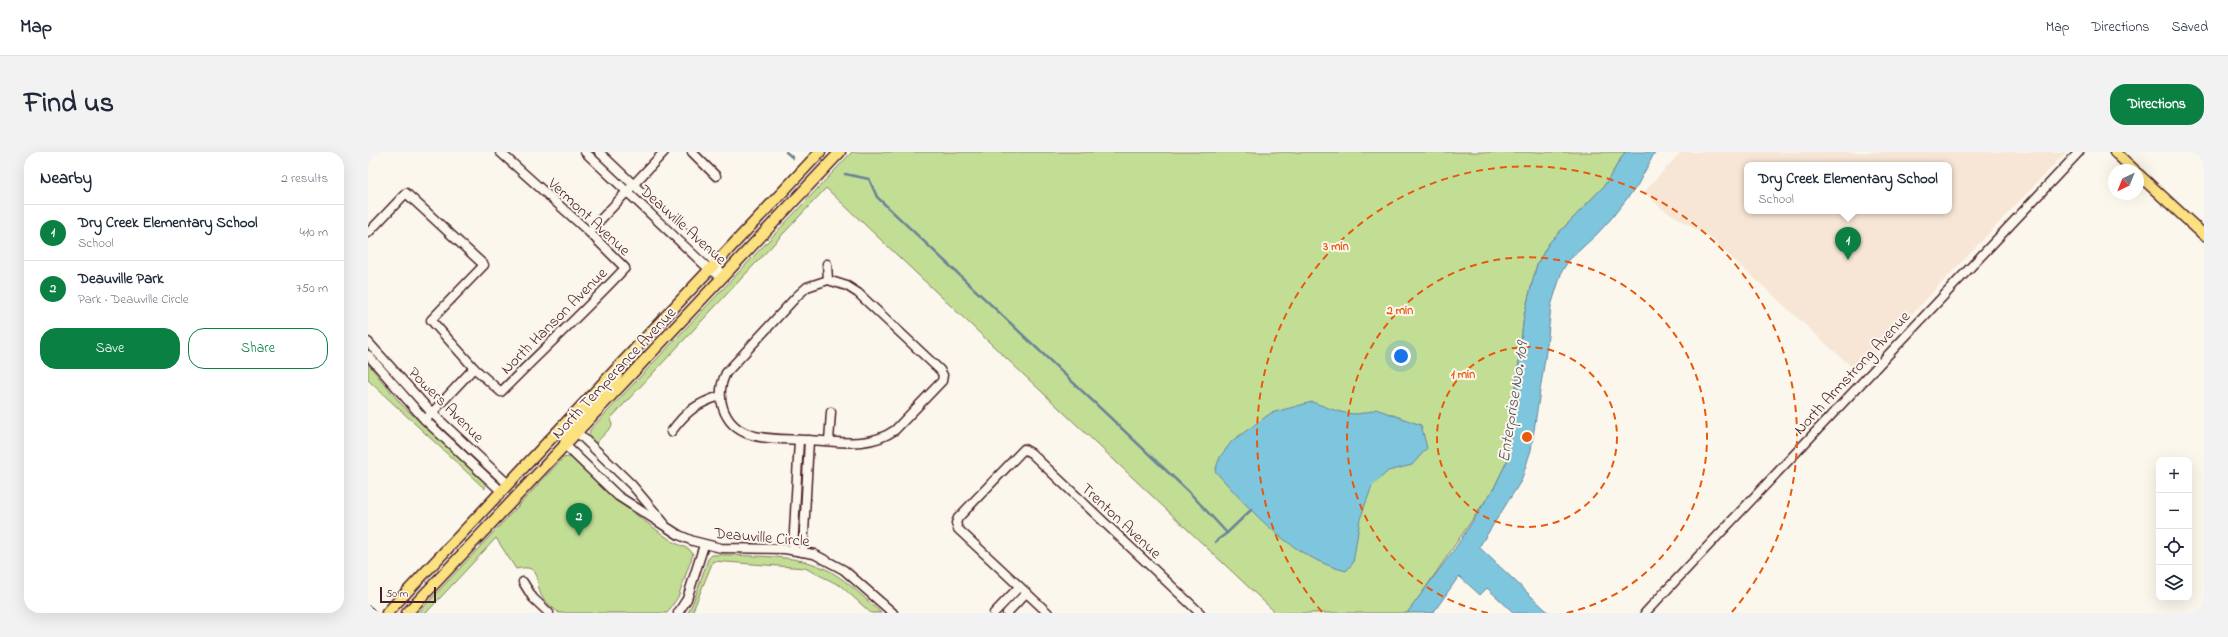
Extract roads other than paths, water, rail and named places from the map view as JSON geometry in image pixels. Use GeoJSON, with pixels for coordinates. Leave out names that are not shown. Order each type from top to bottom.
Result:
{"type":"FeatureCollection","features":[{"type":"Feature","properties":{"kind":"main road","name":"North Temperance Avenue"},"geometry":{"type":"LineString","coordinates":[[387,613],[820,152]]}},
{"type":"Feature","properties":{"kind":"main road","name":"North Temperance Avenue"},"geometry":{"type":"LineString","coordinates":[[406,613],[840,152]]}},
{"type":"Feature","properties":{"kind":"main road"},"geometry":{"type":"LineString","coordinates":[[2115,152],[2128,164]]}},
{"type":"Feature","properties":{"kind":"main road"},"geometry":{"type":"LineString","coordinates":[[2144,180],[2204,236]]}},
{"type":"Feature","properties":{"kind":"main road"},"geometry":{"type":"LineString","coordinates":[[565,445],[566,432],[610,386],[629,356]]}},
{"type":"Feature","properties":{"kind":"street","name":"Vermont Avenue"},"geometry":{"type":"LineString","coordinates":[[500,152],[589,232],[625,268]]}},
{"type":"Feature","properties":{"kind":"street","name":"Deauville Avenue"},"geometry":{"type":"LineString","coordinates":[[585,152],[627,192],[713,266]]}},
{"type":"Feature","properties":{"kind":"street","name":"Deauville Avenue"},"geometry":{"type":"LineString","coordinates":[[599,152],[634,185],[723,277]]}},
{"type":"Feature","properties":{"kind":"street"},"geometry":{"type":"LineString","coordinates":[[589,232],[664,152]]}},
{"type":"Feature","properties":{"kind":"street"},"geometry":{"type":"LineString","coordinates":[[692,152],[716,176]]}},
{"type":"Feature","properties":{"kind":"street","name":"North Armstrong Avenue"},"geometry":{"type":"LineString","coordinates":[[1645,613],[2079,152]]}},
{"type":"Feature","properties":{"kind":"street"},"geometry":{"type":"LineString","coordinates":[[368,233],[406,193],[484,265],[431,320],[474,368]]}},
{"type":"Feature","properties":{"kind":"street"},"geometry":{"type":"LineString","coordinates":[[827,264],[828,280]]}},
{"type":"Feature","properties":{"kind":"street","name":"North Hanson Avenue"},"geometry":{"type":"LineString","coordinates":[[425,420],[474,368],[500,392],[555,337],[578,318],[625,268]]}},
{"type":"Feature","properties":{"kind":"street"},"geometry":{"type":"LineString","coordinates":[[828,280],[848,286],[858,293],[940,370],[943,375],[942,381],[895,430],[876,440],[859,444],[761,438],[741,432],[726,416],[720,396],[722,380],[731,365],[797,296],[812,285],[828,280]]}},
{"type":"Feature","properties":{"kind":"street","name":"Powers Avenue"},"geometry":{"type":"LineString","coordinates":[[368,342],[432,413],[505,488]]}},
{"type":"Feature","properties":{"kind":"street","name":"Powers Avenue"},"geometry":{"type":"LineString","coordinates":[[368,355],[425,420],[505,488]]}},
{"type":"Feature","properties":{"kind":"street"},"geometry":{"type":"LineString","coordinates":[[671,432],[688,411],[702,402],[720,396]]}},
{"type":"Feature","properties":{"kind":"street"},"geometry":{"type":"LineString","coordinates":[[829,441],[831,412]]}},
{"type":"Feature","properties":{"kind":"street","name":"Deauville Circle"},"geometry":{"type":"LineString","coordinates":[[577,432],[632,485],[667,527]]}},
{"type":"Feature","properties":{"kind":"street"},"geometry":{"type":"LineString","coordinates":[[793,550],[799,440]]}},
{"type":"Feature","properties":{"kind":"street"},"geometry":{"type":"LineString","coordinates":[[803,552],[809,440]]}},
{"type":"Feature","properties":{"kind":"street","name":"Deauville Circle"},"geometry":{"type":"LineString","coordinates":[[565,445],[618,496],[643,514],[679,535],[704,545],[721,548],[793,550],[830,561],[844,570],[893,613]]}},
{"type":"Feature","properties":{"kind":"street","name":"Trenton Avenue"},"geometry":{"type":"LineString","coordinates":[[1019,587],[958,529],[956,523],[958,518],[1024,449],[1031,453],[1200,613]]}},
{"type":"Feature","properties":{"kind":"street","name":"Deauville Circle"},"geometry":{"type":"LineString","coordinates":[[678,613],[687,599],[704,545]]}},
{"type":"Feature","properties":{"kind":"street"},"geometry":{"type":"LineString","coordinates":[[523,582],[533,598],[549,613]]}},
{"type":"Feature","properties":{"kind":"street"},"geometry":{"type":"LineString","coordinates":[[994,613],[1019,587],[1048,613]]}},
{"type":"Feature","properties":{"kind":"street"},"geometry":{"type":"LineString","coordinates":[[1007,613],[1026,593]]}},
{"type":"Feature","properties":{"kind":"water"},"geometry":{"type":"Polygon","coordinates":[[[1625,152],[1655,152],[1637,186],[1610,220],[1569,260],[1562,271],[1551,306],[1547,345],[1531,450],[1521,481],[1479,547],[1549,613],[1514,613],[1487,588],[1480,595],[1459,576],[1433,613],[1407,613],[1456,547],[1494,488],[1508,459],[1524,315],[1537,264],[1549,243],[1604,186],[1625,152]]]}},
{"type":"Feature","properties":{"kind":"water"},"geometry":{"type":"Polygon","coordinates":[[[1312,402],[1336,411],[1351,414],[1359,414],[1376,409],[1421,425],[1427,448],[1412,465],[1388,471],[1372,486],[1360,519],[1353,563],[1346,571],[1326,565],[1308,556],[1290,544],[1258,517],[1215,471],[1220,457],[1232,441],[1271,413],[1312,402]]]}},
{"type":"Feature","properties":{"kind":"waterway"},"geometry":{"type":"LineString","coordinates":[[786,152],[793,158]]}},
{"type":"Feature","properties":{"kind":"waterway"},"geometry":{"type":"LineString","coordinates":[[845,174],[869,179],[877,197],[1190,493],[1227,533]]}},
{"type":"Feature","properties":{"kind":"waterway"},"geometry":{"type":"LineString","coordinates":[[1215,542],[1227,533],[1252,509]]}},
{"type":"Feature","properties":{"kind":"place","name":"Dry Creek Elementary School"},"geometry":{"type":"Point","coordinates":[1848,260]}},
{"type":"Feature","properties":{"kind":"place","name":"Deauville Park"},"geometry":{"type":"Point","coordinates":[579,536]}},
{"type":"Feature","properties":{"kind":"water label","name":"Enterprise No. 109"},"geometry":{"type":"Point","coordinates":[1512,402]}}]}
